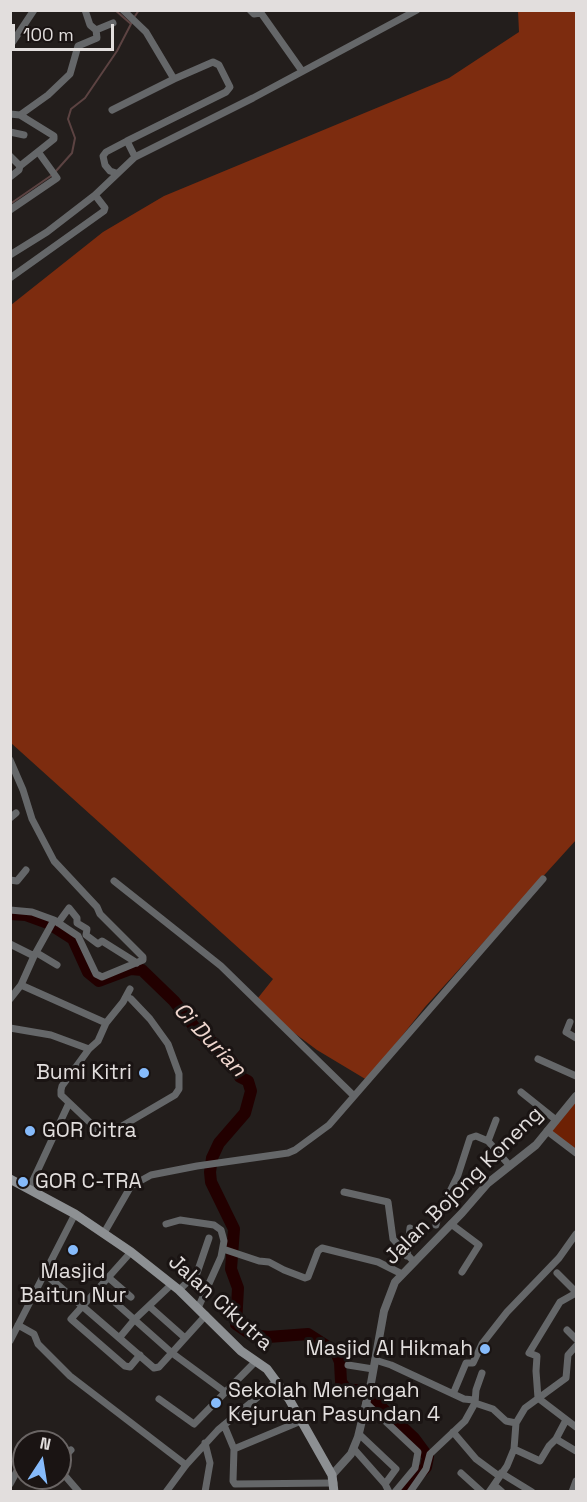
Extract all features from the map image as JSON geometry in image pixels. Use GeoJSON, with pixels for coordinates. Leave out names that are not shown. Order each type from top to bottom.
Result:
{"type":"FeatureCollection","features":[{"type":"Feature","properties":{"kind":"main road","name":"Jalan Cikutra"},"geometry":{"type":"LineString","coordinates":[[10,1179],[75,1214],[132,1252],[176,1287],[241,1351],[267,1369],[302,1421],[333,1483]]}},
{"type":"Feature","properties":{"kind":"street"},"geometry":{"type":"LineString","coordinates":[[10,46],[34,10]]}},
{"type":"Feature","properties":{"kind":"street"},"geometry":{"type":"LineString","coordinates":[[20,115],[48,96],[70,74],[78,46],[98,36],[96,30],[90,25],[85,10]]}},
{"type":"Feature","properties":{"kind":"street"},"geometry":{"type":"LineString","coordinates":[[123,10],[146,32],[174,79]]}},
{"type":"Feature","properties":{"kind":"street"},"geometry":{"type":"LineString","coordinates":[[250,10],[254,14],[261,13],[302,71]]}},
{"type":"Feature","properties":{"kind":"street"},"geometry":{"type":"LineString","coordinates":[[10,255],[47,232],[95,195],[135,157],[253,98],[417,10]]}},
{"type":"Feature","properties":{"kind":"street"},"geometry":{"type":"LineString","coordinates":[[96,30],[113,23]]}},
{"type":"Feature","properties":{"kind":"street"},"geometry":{"type":"LineString","coordinates":[[112,110],[213,62],[219,65],[230,87],[226,92],[106,152],[103,156],[105,165],[110,171],[116,173]]}},
{"type":"Feature","properties":{"kind":"street"},"geometry":{"type":"LineString","coordinates":[[10,114],[20,115],[55,137],[10,177]]}},
{"type":"Feature","properties":{"kind":"street"},"geometry":{"type":"LineString","coordinates":[[10,132],[24,135]]}},
{"type":"Feature","properties":{"kind":"street"},"geometry":{"type":"LineString","coordinates":[[127,141],[135,157]]}},
{"type":"Feature","properties":{"kind":"street"},"geometry":{"type":"LineString","coordinates":[[10,210],[57,178],[39,153]]}},
{"type":"Feature","properties":{"kind":"street"},"geometry":{"type":"LineString","coordinates":[[10,156],[20,166]]}},
{"type":"Feature","properties":{"kind":"street"},"geometry":{"type":"LineString","coordinates":[[10,278],[104,211],[105,208],[95,195]]}},
{"type":"Feature","properties":{"kind":"street"},"geometry":{"type":"LineString","coordinates":[[10,760],[32,819],[54,861],[86,894],[100,914],[143,957],[143,960],[102,977],[96,974],[78,936],[32,912],[10,910]]}},
{"type":"Feature","properties":{"kind":"street"},"geometry":{"type":"LineString","coordinates":[[10,880],[17,881],[26,870]]}},
{"type":"Feature","properties":{"kind":"street"},"geometry":{"type":"LineString","coordinates":[[105,1233],[131,1186],[151,1175],[288,1153],[329,1125],[543,879]]}},
{"type":"Feature","properties":{"kind":"street"},"geometry":{"type":"LineString","coordinates":[[114,881],[221,966],[354,1096]]}},
{"type":"Feature","properties":{"kind":"street"},"geometry":{"type":"LineString","coordinates":[[10,999],[21,985],[48,930],[69,908],[78,918],[77,923],[87,930],[86,935],[98,944],[102,941],[137,963]]}},
{"type":"Feature","properties":{"kind":"street"},"geometry":{"type":"LineString","coordinates":[[10,944],[57,965]]}},
{"type":"Feature","properties":{"kind":"street"},"geometry":{"type":"LineString","coordinates":[[21,985],[106,1023]]}},
{"type":"Feature","properties":{"kind":"street"},"geometry":{"type":"LineString","coordinates":[[130,989],[106,1023],[98,1041],[89,1049],[62,1086],[62,1095],[104,1134],[176,1095],[180,1083],[173,1053],[150,1019],[131,999]]}},
{"type":"Feature","properties":{"kind":"street"},"geometry":{"type":"LineString","coordinates":[[570,1022],[566,1032],[576,1042]]}},
{"type":"Feature","properties":{"kind":"street"},"geometry":{"type":"LineString","coordinates":[[10,1028],[51,1035],[89,1049]]}},
{"type":"Feature","properties":{"kind":"street"},"geometry":{"type":"LineString","coordinates":[[538,1059],[576,1076]]}},
{"type":"Feature","properties":{"kind":"street"},"geometry":{"type":"LineString","coordinates":[[521,1092],[556,1120]]}},
{"type":"Feature","properties":{"kind":"street","name":"Jalan Bojong Koneng"},"geometry":{"type":"LineString","coordinates":[[333,1483],[354,1449],[359,1434],[388,1297],[393,1285],[410,1259],[452,1224],[488,1183],[523,1156],[576,1096]]}},
{"type":"Feature","properties":{"kind":"street"},"geometry":{"type":"LineString","coordinates":[[29,1188],[69,1103]]}},
{"type":"Feature","properties":{"kind":"street"},"geometry":{"type":"LineString","coordinates":[[488,1141],[496,1120]]}},
{"type":"Feature","properties":{"kind":"street"},"geometry":{"type":"LineString","coordinates":[[547,1131],[576,1154]]}},
{"type":"Feature","properties":{"kind":"street"},"geometry":{"type":"LineString","coordinates":[[436,1225],[458,1175],[470,1138],[476,1136],[488,1141],[509,1165]]}},
{"type":"Feature","properties":{"kind":"street"},"geometry":{"type":"LineString","coordinates":[[344,1192],[388,1202],[393,1239],[410,1259]]}},
{"type":"Feature","properties":{"kind":"street"},"geometry":{"type":"LineString","coordinates":[[10,1341],[75,1214]]}},
{"type":"Feature","properties":{"kind":"street"},"geometry":{"type":"LineString","coordinates":[[44,1272],[157,1368],[185,1338],[202,1312],[225,1249],[221,1230],[214,1225],[180,1220],[166,1224]]}},
{"type":"Feature","properties":{"kind":"street"},"geometry":{"type":"LineString","coordinates":[[452,1224],[479,1245],[462,1272]]}},
{"type":"Feature","properties":{"kind":"street"},"geometry":{"type":"LineString","coordinates":[[410,1228],[410,1259]]}},
{"type":"Feature","properties":{"kind":"street"},"geometry":{"type":"LineString","coordinates":[[453,1394],[466,1363],[473,1363],[482,1344],[507,1312],[558,1258],[576,1234]]}},
{"type":"Feature","properties":{"kind":"street"},"geometry":{"type":"LineString","coordinates":[[120,1337],[149,1306],[197,1273],[209,1238]]}},
{"type":"Feature","properties":{"kind":"street"},"geometry":{"type":"LineString","coordinates":[[225,1249],[259,1261],[268,1261],[305,1278],[308,1277],[318,1251],[322,1248],[378,1262],[402,1274]]}},
{"type":"Feature","properties":{"kind":"street"},"geometry":{"type":"LineString","coordinates":[[132,1252],[72,1317],[72,1322],[125,1366],[130,1367],[140,1355]]}},
{"type":"Feature","properties":{"kind":"street"},"geometry":{"type":"LineString","coordinates":[[556,1273],[576,1292],[560,1302],[529,1352],[537,1356],[538,1398],[576,1427]]}},
{"type":"Feature","properties":{"kind":"street"},"geometry":{"type":"LineString","coordinates":[[109,1278],[131,1297]]}},
{"type":"Feature","properties":{"kind":"street"},"geometry":{"type":"LineString","coordinates":[[100,1289],[172,1353],[225,1392]]}},
{"type":"Feature","properties":{"kind":"street"},"geometry":{"type":"LineString","coordinates":[[149,1306],[185,1338]]}},
{"type":"Feature","properties":{"kind":"street"},"geometry":{"type":"LineString","coordinates":[[18,1324],[34,1334],[38,1344],[70,1376],[186,1465]]}},
{"type":"Feature","properties":{"kind":"street"},"geometry":{"type":"LineString","coordinates":[[567,1330],[576,1339]]}},
{"type":"Feature","properties":{"kind":"street"},"geometry":{"type":"LineString","coordinates":[[502,1491],[491,1488],[514,1449],[516,1423],[525,1408],[567,1377],[568,1355],[576,1346]]}},
{"type":"Feature","properties":{"kind":"street"},"geometry":{"type":"LineString","coordinates":[[159,1399],[194,1424],[256,1361]]}},
{"type":"Feature","properties":{"kind":"street"},"geometry":{"type":"LineString","coordinates":[[348,1365],[391,1365],[464,1399],[493,1409],[506,1421],[516,1423]]}},
{"type":"Feature","properties":{"kind":"street"},"geometry":{"type":"LineString","coordinates":[[410,1491],[426,1469],[430,1454],[465,1421],[475,1402],[482,1373]]}},
{"type":"Feature","properties":{"kind":"street"},"geometry":{"type":"LineString","coordinates":[[166,1491],[205,1443],[277,1381]]}},
{"type":"Feature","properties":{"kind":"street"},"geometry":{"type":"LineString","coordinates":[[367,1401],[418,1452],[415,1468],[395,1491]]}},
{"type":"Feature","properties":{"kind":"street"},"geometry":{"type":"LineString","coordinates":[[514,1449],[540,1461],[566,1420]]}},
{"type":"Feature","properties":{"kind":"street"},"geometry":{"type":"LineString","coordinates":[[234,1449],[302,1421]]}},
{"type":"Feature","properties":{"kind":"street"},"geometry":{"type":"LineString","coordinates":[[224,1425],[234,1449],[233,1482],[235,1484],[333,1483]]}},
{"type":"Feature","properties":{"kind":"street"},"geometry":{"type":"LineString","coordinates":[[453,1432],[476,1459],[500,1475],[532,1491]]}},
{"type":"Feature","properties":{"kind":"street"},"geometry":{"type":"LineString","coordinates":[[359,1434],[395,1468],[385,1484]]}},
{"type":"Feature","properties":{"kind":"street"},"geometry":{"type":"LineString","coordinates":[[556,1439],[576,1451]]}},
{"type":"Feature","properties":{"kind":"street"},"geometry":{"type":"LineString","coordinates":[[205,1443],[210,1463],[205,1491]]}},
{"type":"Feature","properties":{"kind":"street"},"geometry":{"type":"LineString","coordinates":[[354,1449],[389,1491]]}},
{"type":"Feature","properties":{"kind":"street"},"geometry":{"type":"LineString","coordinates":[[461,1473],[482,1491]]}},
{"type":"Feature","properties":{"kind":"street"},"geometry":{"type":"LineString","coordinates":[[572,1491],[576,1481]]}},
{"type":"Feature","properties":{"kind":"shaded area"},"geometry":{"type":"Polygon","coordinates":[[[518,11],[576,11],[576,840],[425,1007],[367,1080],[317,1050],[254,1003],[273,979],[11,743],[11,305],[103,232],[164,196],[449,78],[519,32],[518,11]]]}},
{"type":"Feature","properties":{"kind":"shaded area"},"geometry":{"type":"Polygon","coordinates":[[[576,1097],[576,1147],[573,1150],[549,1132],[576,1097]]]}},
{"type":"Feature","properties":{"kind":"waterway"},"geometry":{"type":"LineString","coordinates":[[115,10],[131,24]]}},
{"type":"Feature","properties":{"kind":"waterway"},"geometry":{"type":"LineString","coordinates":[[135,16],[139,10]]}},
{"type":"Feature","properties":{"kind":"waterway"},"geometry":{"type":"LineString","coordinates":[[56,171],[72,153],[75,138],[68,119],[71,109],[85,98],[117,51],[132,22]]}},
{"type":"Feature","properties":{"kind":"waterway"},"geometry":{"type":"LineString","coordinates":[[10,204],[52,175]]}},
{"type":"Feature","properties":{"kind":"waterway","name":"Ci Durian"},"geometry":{"type":"LineString","coordinates":[[10,914],[26,915],[48,923],[73,939],[88,972],[99,981],[131,969],[142,970],[174,1001],[200,1034],[215,1044],[221,1053],[230,1059],[240,1077],[248,1081],[251,1091],[245,1113],[219,1143],[212,1158],[210,1172],[211,1182],[234,1229],[231,1269],[238,1288],[236,1324],[252,1335],[268,1337],[308,1334],[336,1352],[340,1362],[341,1382],[347,1390],[358,1390],[378,1404],[414,1438],[428,1457],[426,1467],[402,1492]]}},
{"type":"Feature","properties":{"kind":"place","name":"Bumi Kitri"},"geometry":{"type":"Point","coordinates":[144,1073]}},
{"type":"Feature","properties":{"kind":"place","name":"GOR Citra"},"geometry":{"type":"Point","coordinates":[30,1131]}},
{"type":"Feature","properties":{"kind":"place","name":"GOR C-TRA"},"geometry":{"type":"Point","coordinates":[23,1182]}},
{"type":"Feature","properties":{"kind":"place","name":"Masjid Baitun Nur"},"geometry":{"type":"Point","coordinates":[73,1250]}},
{"type":"Feature","properties":{"kind":"place","name":"Masjid Al Hikmah"},"geometry":{"type":"Point","coordinates":[485,1349]}},
{"type":"Feature","properties":{"kind":"place","name":"Sekolah Menengah Kejuruan Pasundan 4"},"geometry":{"type":"Point","coordinates":[216,1403]}}]}
